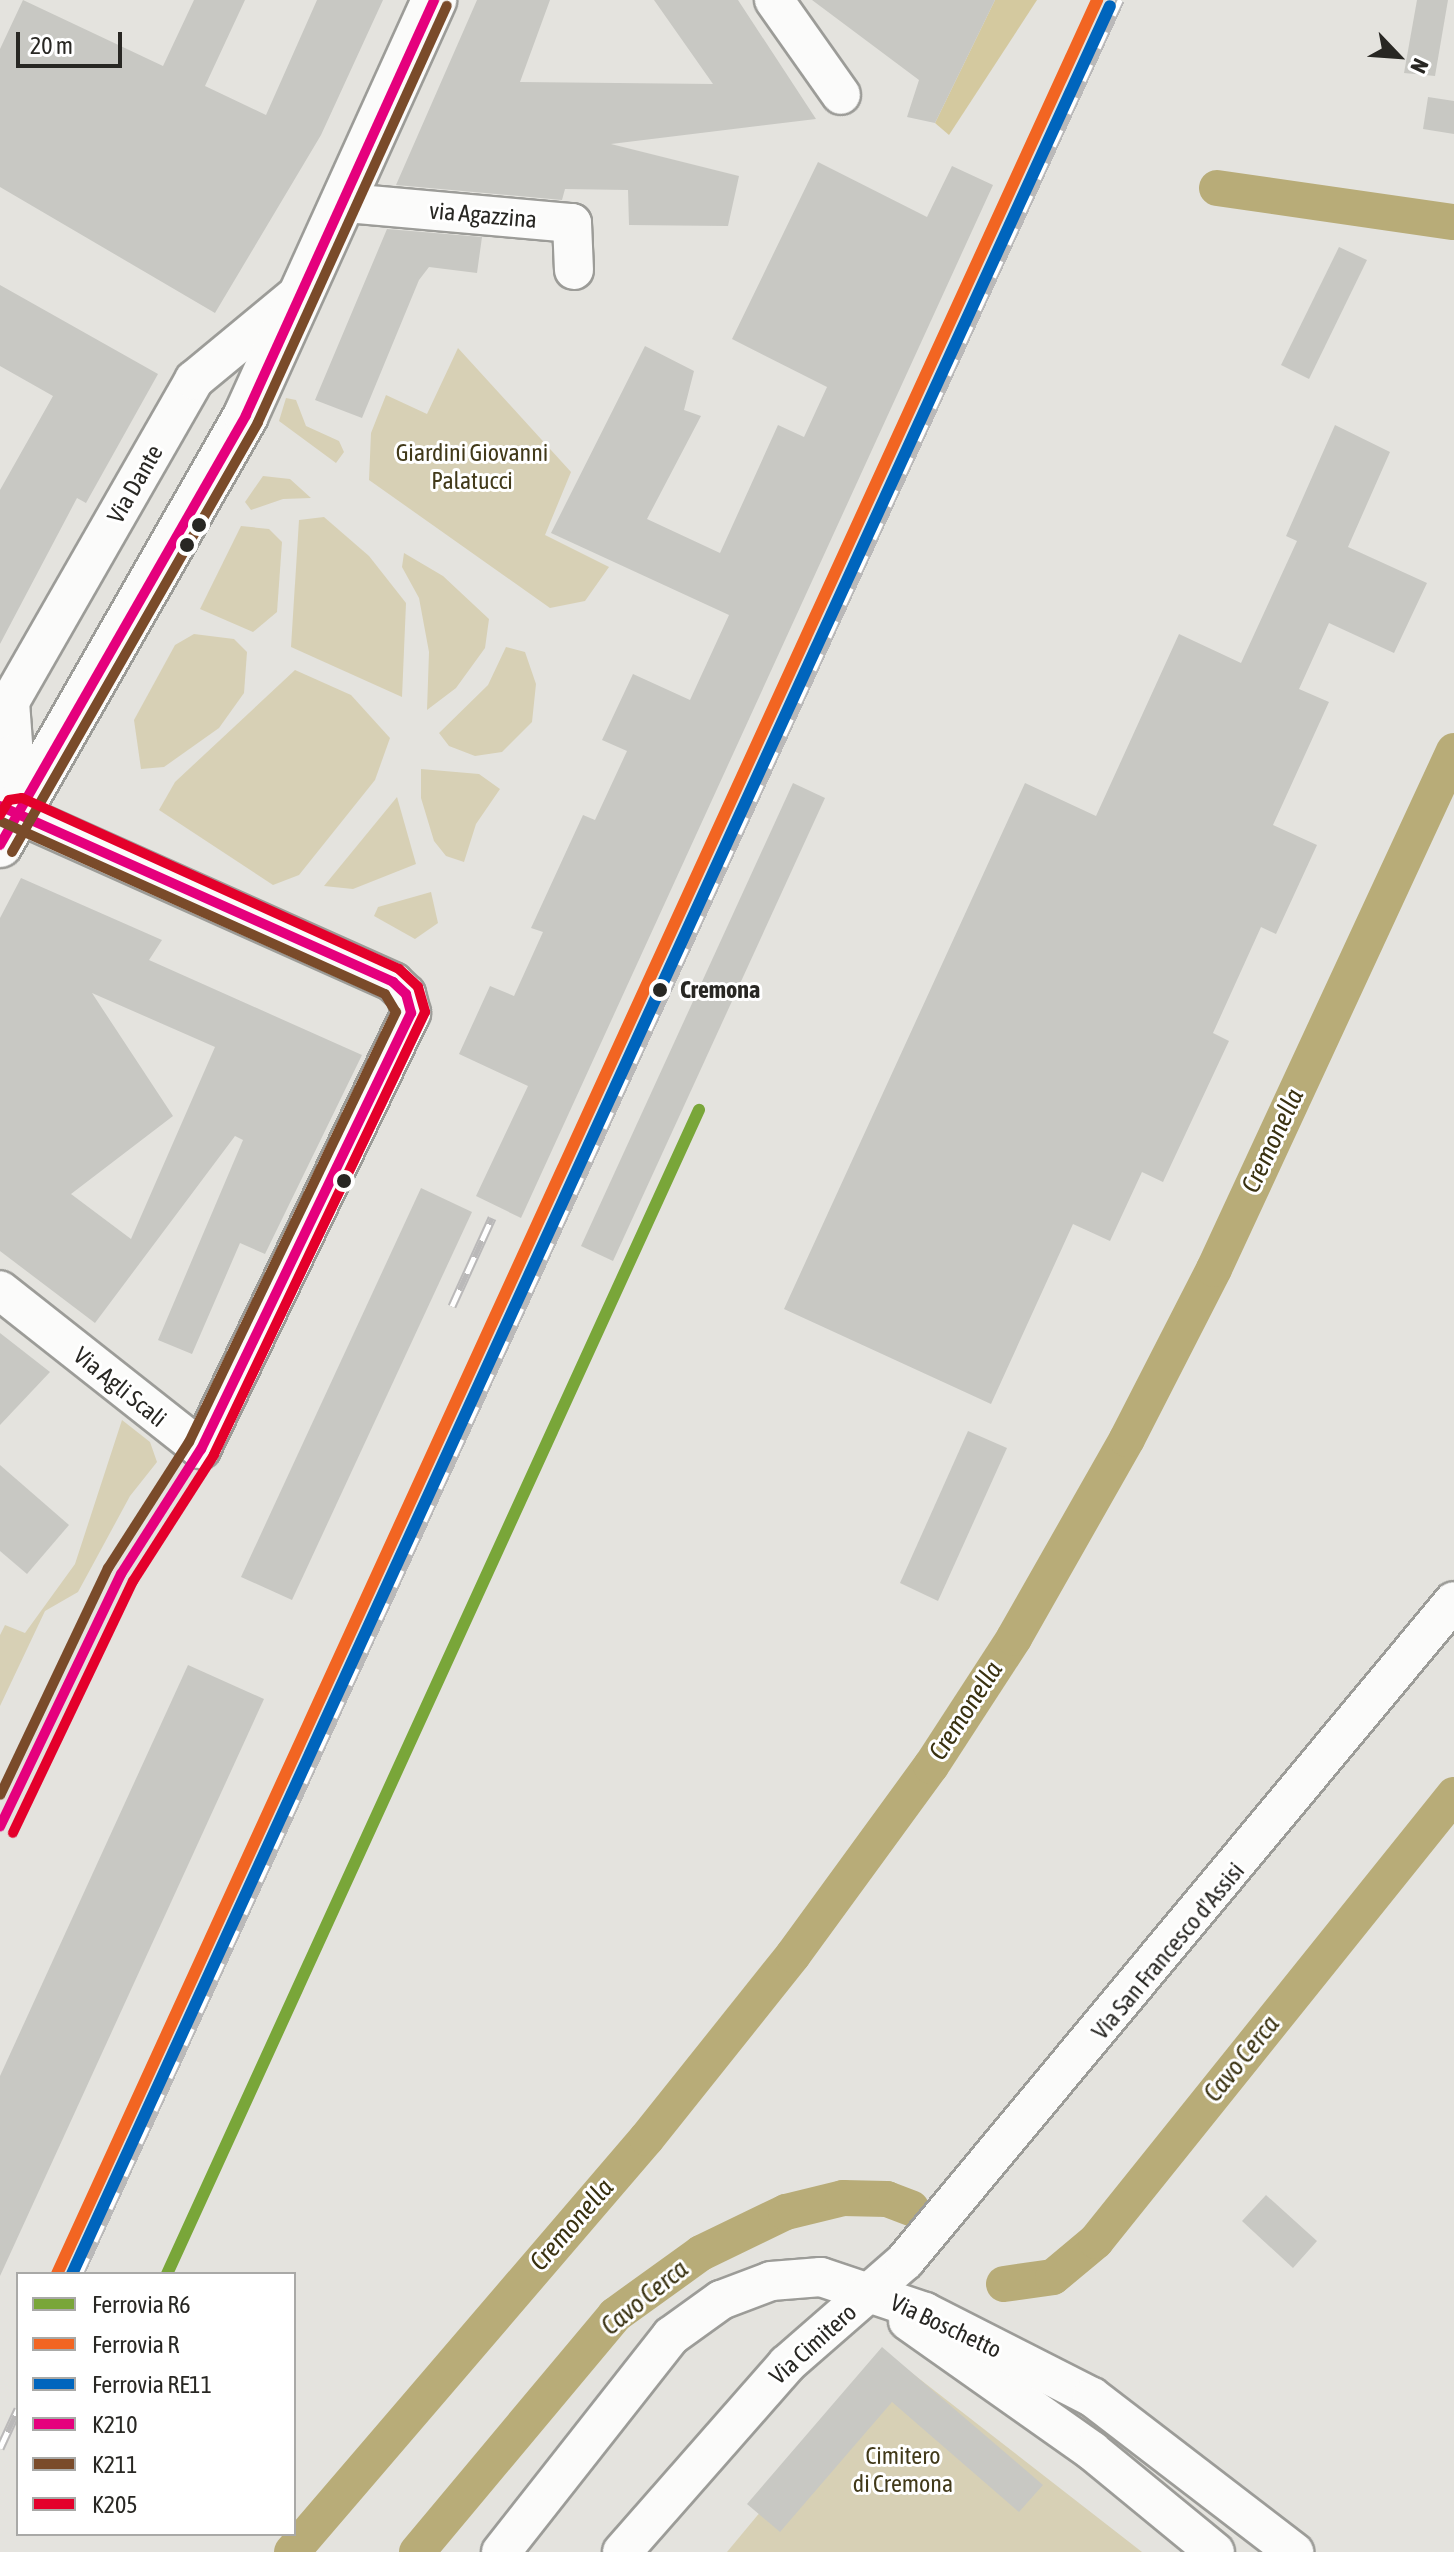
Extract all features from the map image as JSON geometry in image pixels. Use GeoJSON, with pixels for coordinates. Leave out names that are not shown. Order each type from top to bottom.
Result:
{"type":"FeatureCollection","features":[{"type":"Feature","properties":{"kind":"main road","name":"Via Dante"},"geometry":{"type":"LineString","coordinates":[[6,821],[246,415],[311,284],[434,0]]}},
{"type":"Feature","properties":{"kind":"street"},"geometry":{"type":"LineString","coordinates":[[774,0],[841,95]]}},
{"type":"Feature","properties":{"kind":"street","name":"via Agazzina"},"geometry":{"type":"LineString","coordinates":[[347,203],[572,223],[574,270]]}},
{"type":"Feature","properties":{"kind":"street","name":"Via Dante"},"geometry":{"type":"LineString","coordinates":[[5,710],[194,380],[311,284]]}},
{"type":"Feature","properties":{"kind":"street"},"geometry":{"type":"LineString","coordinates":[[5,710],[6,821]]}},
{"type":"Feature","properties":{"kind":"street","name":"Via Agli Scali"},"geometry":{"type":"LineString","coordinates":[[0,1290],[201,1449],[411,1013],[406,994],[393,982],[6,821]]}},
{"type":"Feature","properties":{"kind":"street","name":"Via San Francesco d'Assisi"},"geometry":{"type":"LineString","coordinates":[[871,2292],[1031,2115],[1454,1601]]}},
{"type":"Feature","properties":{"kind":"street","name":"Via Cimitero"},"geometry":{"type":"LineString","coordinates":[[501,2552],[671,2336],[721,2300],[771,2281],[821,2277],[871,2292]]}},
{"type":"Feature","properties":{"kind":"street","name":"Via Cimitero"},"geometry":{"type":"LineString","coordinates":[[622,2552],[787,2364],[871,2292]]}},
{"type":"Feature","properties":{"kind":"street","name":"Via Boschetto"},"geometry":{"type":"LineString","coordinates":[[871,2292],[946,2352],[1092,2451],[1215,2552]]}},
{"type":"Feature","properties":{"kind":"street","name":"Via Boschetto"},"geometry":{"type":"LineString","coordinates":[[871,2292],[925,2312],[1092,2397],[1294,2552]]}},
{"type":"Feature","properties":{"kind":"green space","name":"Giardini Giovanni Palatucci"},"geometry":{"type":"Polygon","coordinates":[[[458,348],[571,472],[545,535],[609,567],[585,601],[550,608],[369,480],[371,433],[386,395],[427,414],[458,348]]]}},
{"type":"Feature","properties":{"kind":"green space","name":"Giardini Giovanni Palatucci"},"geometry":{"type":"Polygon","coordinates":[[[286,398],[296,400],[306,426],[339,441],[344,452],[336,463],[279,421],[286,398]]]}},
{"type":"Feature","properties":{"kind":"green space"},"geometry":{"type":"Polygon","coordinates":[[[263,476],[290,479],[311,498],[283,499],[251,510],[245,502],[263,476]]]}},
{"type":"Feature","properties":{"kind":"green space","name":"Giardini Giovanni Palatucci"},"geometry":{"type":"Polygon","coordinates":[[[324,517],[369,556],[406,603],[402,697],[291,647],[299,520],[324,517]]]}},
{"type":"Feature","properties":{"kind":"green space"},"geometry":{"type":"Polygon","coordinates":[[[241,526],[269,529],[282,542],[277,612],[253,632],[200,609],[241,526]]]}},
{"type":"Feature","properties":{"kind":"green space","name":"Giardini Giovanni Palatucci"},"geometry":{"type":"Polygon","coordinates":[[[404,553],[443,576],[489,619],[485,648],[456,688],[427,710],[429,652],[419,598],[402,567],[404,553]]]}},
{"type":"Feature","properties":{"kind":"green space"},"geometry":{"type":"Polygon","coordinates":[[[194,634],[234,639],[247,652],[244,693],[219,728],[164,767],[141,769],[134,720],[175,645],[194,634]]]}},
{"type":"Feature","properties":{"kind":"green space"},"geometry":{"type":"Polygon","coordinates":[[[506,647],[525,652],[536,684],[532,722],[502,752],[475,756],[449,746],[439,733],[488,685],[506,647]]]}},
{"type":"Feature","properties":{"kind":"green space"},"geometry":{"type":"Polygon","coordinates":[[[295,670],[351,695],[390,738],[375,780],[299,875],[273,885],[159,810],[175,782],[295,670]]]}},
{"type":"Feature","properties":{"kind":"green space"},"geometry":{"type":"Polygon","coordinates":[[[421,769],[479,774],[500,789],[476,824],[464,862],[446,856],[434,841],[421,798],[421,769]]]}},
{"type":"Feature","properties":{"kind":"green space"},"geometry":{"type":"Polygon","coordinates":[[[397,797],[416,864],[353,889],[324,886],[397,797]]]}},
{"type":"Feature","properties":{"kind":"green space"},"geometry":{"type":"Polygon","coordinates":[[[431,892],[438,923],[415,939],[374,916],[378,907],[431,892]]]}},
{"type":"Feature","properties":{"kind":"green space"},"geometry":{"type":"Polygon","coordinates":[[[122,1420],[150,1442],[157,1462],[130,1496],[78,1592],[45,1611],[0,1706],[0,1635],[5,1625],[25,1633],[75,1564],[122,1420]]]}},
{"type":"Feature","properties":{"kind":"green space","name":"Cimitero di Cremona"},"geometry":{"type":"Polygon","coordinates":[[[890,2356],[1142,2552],[727,2552],[890,2356]]]}},
{"type":"Feature","properties":{"kind":"shaded area"},"geometry":{"type":"Polygon","coordinates":[[[995,0],[1037,0],[949,135],[935,123],[995,0]]]}},
{"type":"Feature","properties":{"kind":"building"},"geometry":{"type":"Polygon","coordinates":[[[23,0],[163,66],[194,0],[245,0],[205,86],[266,115],[317,0],[383,0],[321,135],[215,313],[0,187],[0,49],[23,0]]]}},
{"type":"Feature","properties":{"kind":"building"},"geometry":{"type":"Polygon","coordinates":[[[477,0],[550,0],[520,82],[713,84],[654,0],[738,0],[816,119],[611,144],[739,176],[728,226],[629,225],[628,190],[565,189],[562,200],[396,185],[477,0]]]}},
{"type":"Feature","properties":{"kind":"building"},"geometry":{"type":"Polygon","coordinates":[[[812,0],[995,0],[935,123],[907,117],[919,80],[812,0]]]}},
{"type":"Feature","properties":{"kind":"building"},"geometry":{"type":"Polygon","coordinates":[[[1417,0],[1448,0],[1435,76],[1404,73],[1417,0]]]}},
{"type":"Feature","properties":{"kind":"building"},"geometry":{"type":"Polygon","coordinates":[[[1428,97],[1454,101],[1454,134],[1423,129],[1428,97]]]}},
{"type":"Feature","properties":{"kind":"building"},"geometry":{"type":"Polygon","coordinates":[[[818,162],[927,217],[952,166],[993,185],[521,1218],[476,1196],[528,1086],[459,1054],[490,986],[514,996],[543,932],[531,928],[583,815],[595,820],[627,751],[602,740],[633,674],[690,700],[729,615],[551,533],[645,346],[694,371],[684,410],[701,416],[647,519],[720,553],[778,425],[804,437],[827,387],[732,339],[818,162]]]}},
{"type":"Feature","properties":{"kind":"building"},"geometry":{"type":"Polygon","coordinates":[[[387,229],[482,237],[477,273],[429,267],[419,280],[362,418],[315,400],[387,229]]]}},
{"type":"Feature","properties":{"kind":"building"},"geometry":{"type":"Polygon","coordinates":[[[1339,247],[1367,260],[1309,379],[1281,365],[1339,247]]]}},
{"type":"Feature","properties":{"kind":"building"},"geometry":{"type":"Polygon","coordinates":[[[0,285],[158,374],[86,503],[77,498],[0,644],[0,490],[53,396],[0,366],[0,285]]]}},
{"type":"Feature","properties":{"kind":"building"},"geometry":{"type":"Polygon","coordinates":[[[1335,425],[1390,452],[1348,547],[1427,583],[1394,653],[1329,623],[1299,689],[1329,702],[1273,825],[1317,845],[1276,934],[1261,927],[1213,1033],[1229,1041],[1163,1182],[1142,1172],[1110,1241],[1073,1224],[991,1404],[784,1309],[1025,783],[1096,816],[1179,634],[1241,663],[1297,541],[1286,536],[1335,425]]]}},
{"type":"Feature","properties":{"kind":"building"},"geometry":{"type":"Polygon","coordinates":[[[793,783],[825,798],[613,1261],[581,1246],[793,783]]]}},
{"type":"Feature","properties":{"kind":"building"},"geometry":{"type":"Polygon","coordinates":[[[21,878],[162,940],[149,960],[362,1055],[265,1254],[240,1243],[192,1354],[158,1340],[243,1140],[235,1136],[95,1323],[0,1251],[0,918],[21,878]],[[92,993],[173,1116],[71,1194],[131,1239],[215,1047],[92,993]]]}},
{"type":"Feature","properties":{"kind":"building"},"geometry":{"type":"Polygon","coordinates":[[[421,1188],[472,1212],[292,1600],[241,1577],[421,1188]]]}},
{"type":"Feature","properties":{"kind":"building"},"geometry":{"type":"Polygon","coordinates":[[[0,1333],[50,1372],[0,1425],[0,1333]]]}},
{"type":"Feature","properties":{"kind":"building"},"geometry":{"type":"Polygon","coordinates":[[[968,1431],[1007,1448],[938,1601],[900,1583],[968,1431]]]}},
{"type":"Feature","properties":{"kind":"building"},"geometry":{"type":"Polygon","coordinates":[[[0,1465],[69,1525],[27,1574],[0,1551],[0,1465]]]}},
{"type":"Feature","properties":{"kind":"building"},"geometry":{"type":"Polygon","coordinates":[[[188,1665],[264,1699],[0,2276],[0,2076],[188,1665]]]}},
{"type":"Feature","properties":{"kind":"building"},"geometry":{"type":"Polygon","coordinates":[[[1266,2195],[1317,2241],[1293,2268],[1242,2221],[1266,2195]]]}},
{"type":"Feature","properties":{"kind":"building"},"geometry":{"type":"Polygon","coordinates":[[[882,2347],[1043,2485],[1019,2512],[892,2402],[780,2532],[747,2504],[882,2347]]]}},
{"type":"Feature","properties":{"kind":"waterway"},"geometry":{"type":"LineString","coordinates":[[1217,188],[1454,222]]}},
{"type":"Feature","properties":{"kind":"waterway","name":"Cremonella"},"geometry":{"type":"LineString","coordinates":[[292,2552],[647,2138],[793,1955],[931,1766],[1014,1638],[1127,1439],[1214,1269],[1454,751]]}},
{"type":"Feature","properties":{"kind":"waterway","name":"Cavo Cerca"},"geometry":{"type":"LineString","coordinates":[[1004,2284],[1053,2277],[1096,2241],[1454,1795]]}},
{"type":"Feature","properties":{"kind":"waterway","name":"Cavo Cerca"},"geometry":{"type":"LineString","coordinates":[[417,2552],[615,2315],[701,2253],[786,2212],[843,2198],[887,2199],[911,2208]]}},
{"type":"Feature","properties":{"kind":"railway"},"geometry":{"type":"LineString","coordinates":[[81,2272],[1120,0]]}},
{"type":"Feature","properties":{"kind":"railway"},"geometry":{"type":"LineString","coordinates":[[452,1306],[492,1218]]}},
{"type":"Feature","properties":{"kind":"railway"},"geometry":{"type":"LineString","coordinates":[[0,2448],[16,2413]]}},
{"type":"Feature","properties":{"kind":"rail line","name":"R"},"geometry":{"type":"LineString","coordinates":[[58,2272],[1097,0]]}},
{"type":"Feature","properties":{"kind":"rail line","name":"RE11"},"geometry":{"type":"LineString","coordinates":[[73,2272],[1110,6]]}},
{"type":"Feature","properties":{"kind":"rail line","name":"R6"},"geometry":{"type":"LineString","coordinates":[[168,2272],[699,1110]]}},
{"type":"Feature","properties":{"kind":"transit line","name":"K210"},"geometry":{"type":"LineString","coordinates":[[0,845],[246,415],[434,0]]}},
{"type":"Feature","properties":{"kind":"transit line","name":"K211"},"geometry":{"type":"LineString","coordinates":[[12,852],[258,422],[447,6]]}},
{"type":"Feature","properties":{"kind":"transit line","name":"K205"},"geometry":{"type":"LineString","coordinates":[[0,815],[9,800],[22,798],[399,969],[418,987],[425,1012],[214,1455],[133,1581],[13,1833]]}},
{"type":"Feature","properties":{"kind":"transit line","name":"K210"},"geometry":{"type":"LineString","coordinates":[[0,806],[393,982],[406,994],[411,1013],[201,1449],[121,1574],[0,1827]]}},
{"type":"Feature","properties":{"kind":"transit line","name":"K211"},"geometry":{"type":"LineString","coordinates":[[0,821],[385,994],[396,1012],[189,1442],[108,1568],[0,1795]]}},
{"type":"Feature","properties":{"kind":"place","name":"Cremona"},"geometry":{"type":"Point","coordinates":[660,990]}}]}
